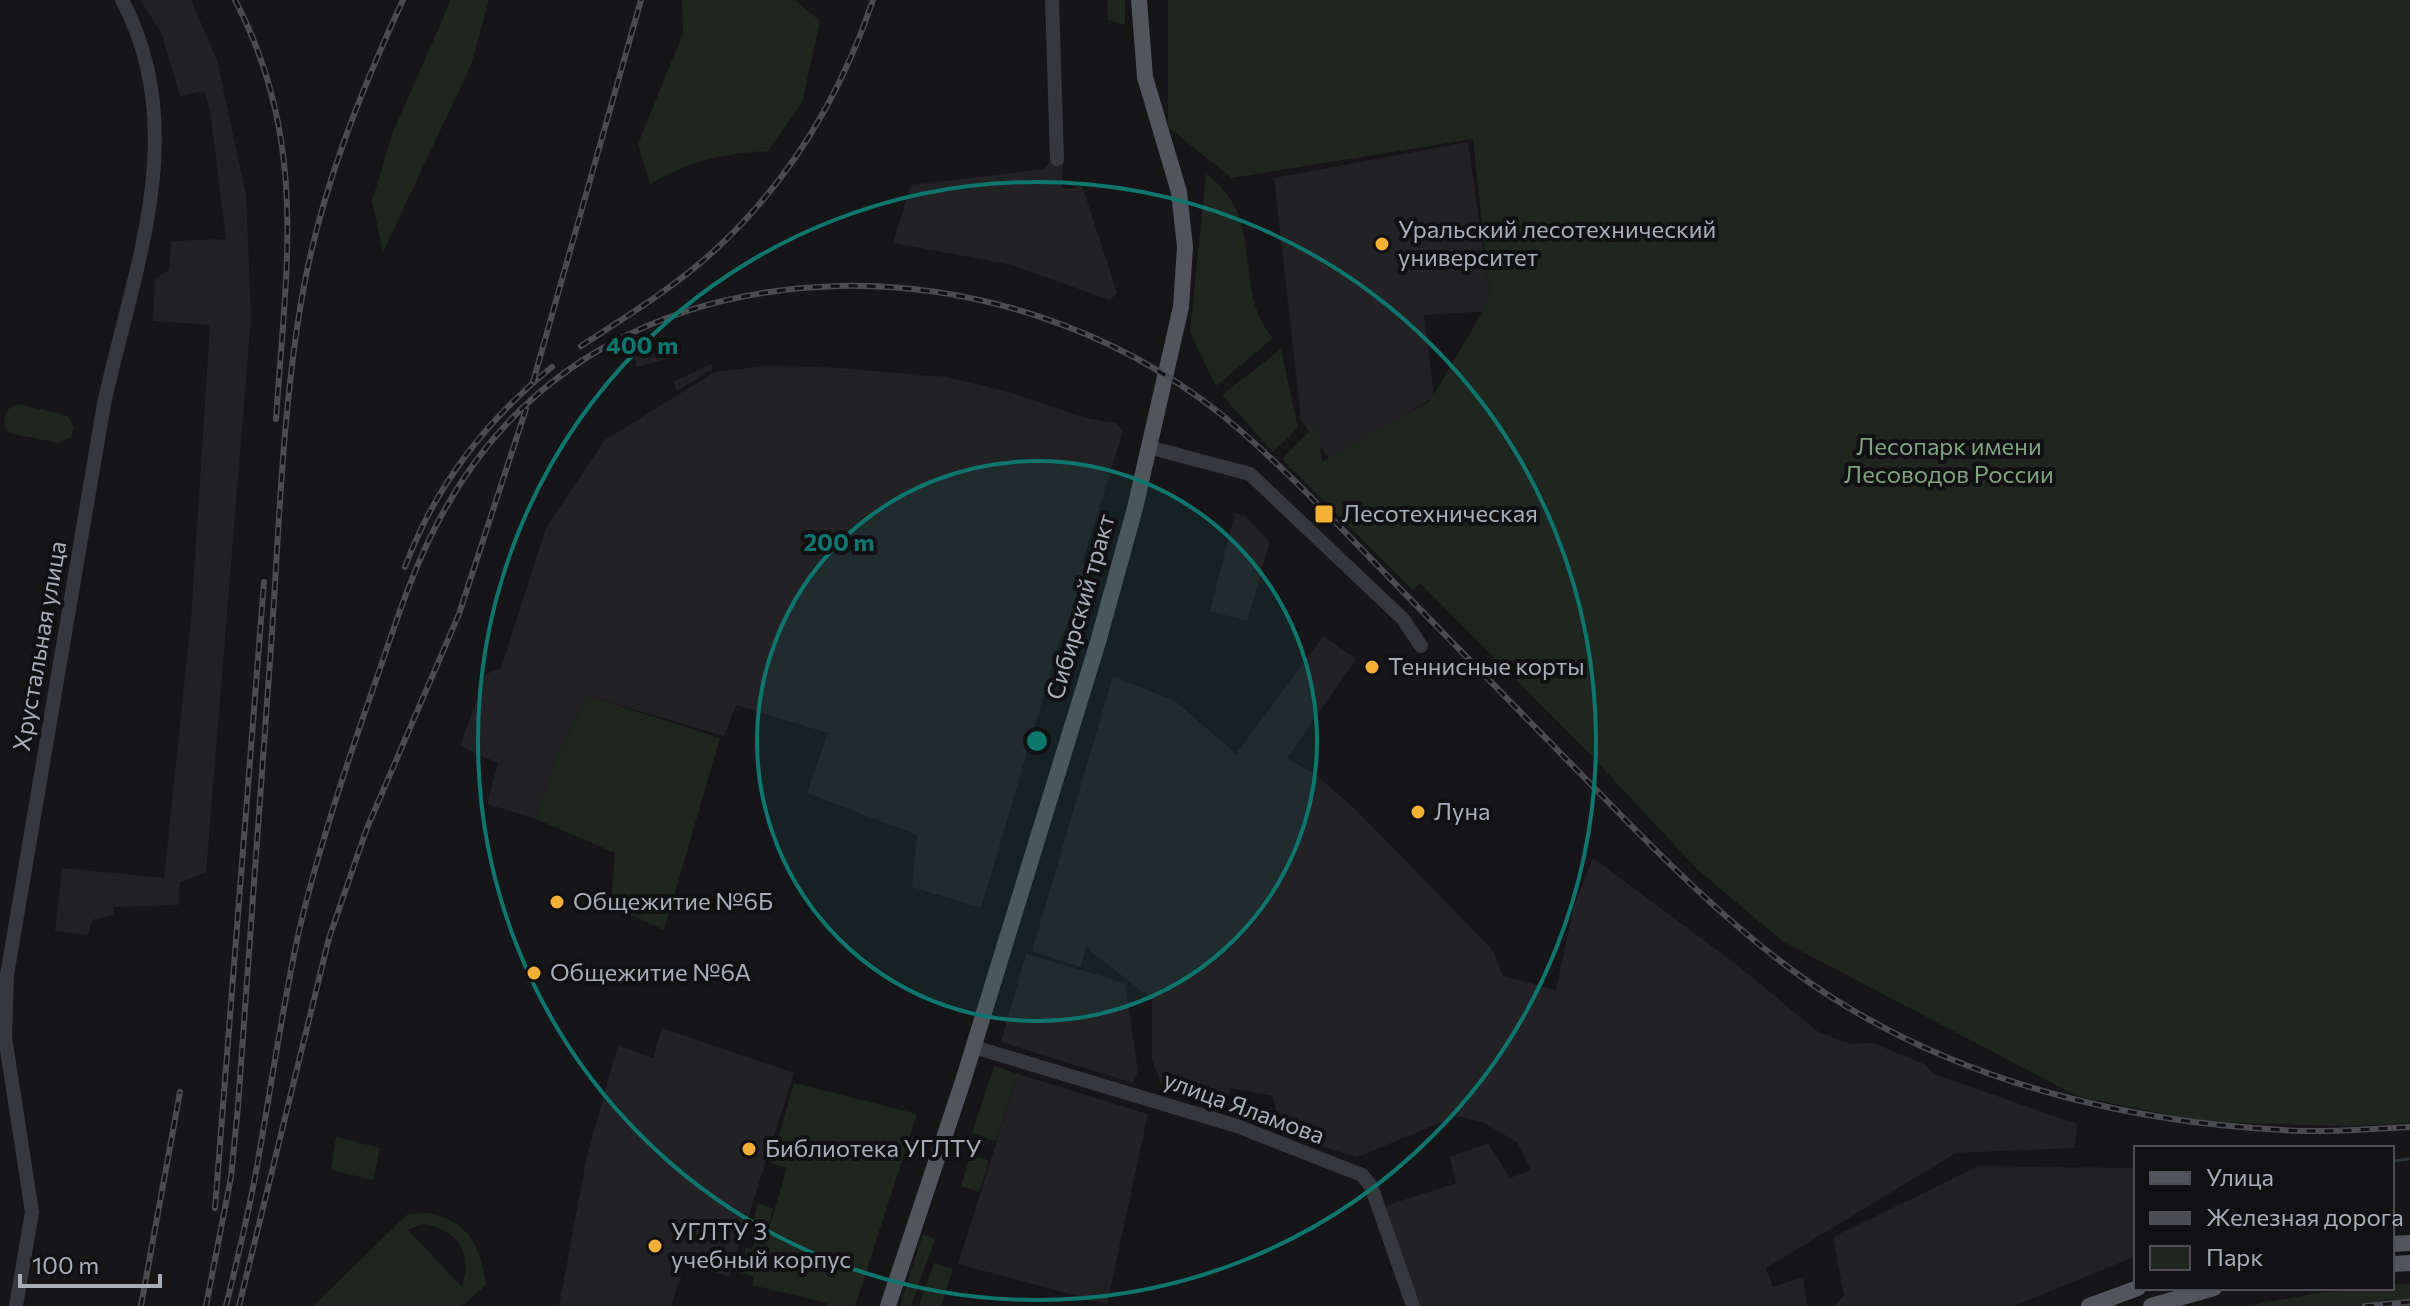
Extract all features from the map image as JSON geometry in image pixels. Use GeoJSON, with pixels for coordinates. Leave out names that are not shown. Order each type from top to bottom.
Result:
{"type":"FeatureCollection","features":[{"type":"Feature","properties":{"kind":"main road","name":"Сибирский тракт"},"geometry":{"type":"LineString","coordinates":[[888,1306],[974,1047],[1098,642],[1181,307],[1185,247],[1179,192],[1145,77],[1139,0]]}},
{"type":"Feature","properties":{"kind":"main road"},"geometry":{"type":"LineString","coordinates":[[2089,1306],[2134,1289]]}},
{"type":"Feature","properties":{"kind":"main road"},"geometry":{"type":"LineString","coordinates":[[2151,1306],[2207,1290]]}},
{"type":"Feature","properties":{"kind":"street","name":"Хрустальная улица"},"geometry":{"type":"LineString","coordinates":[[16,1306],[32,1212],[5,1037],[7,975],[101,419],[147,222],[156,161],[153,87],[140,42],[122,0]]}},
{"type":"Feature","properties":{"kind":"street"},"geometry":{"type":"LineString","coordinates":[[1052,0],[1057,159]]}},
{"type":"Feature","properties":{"kind":"street"},"geometry":{"type":"LineString","coordinates":[[1148,447],[1250,474],[1403,619],[1421,646]]}},
{"type":"Feature","properties":{"kind":"street","name":"улица Яламова"},"geometry":{"type":"LineString","coordinates":[[974,1047],[1237,1126],[1362,1175],[1371,1186],[1413,1306]]}},
{"type":"Feature","properties":{"kind":"shaded area"},"geometry":{"type":"Polygon","coordinates":[[[140,0],[191,0],[217,60],[246,195],[251,317],[206,873],[180,882],[178,905],[114,907],[113,915],[92,920],[88,935],[55,931],[62,868],[164,878],[191,620],[210,325],[153,321],[155,279],[169,270],[171,241],[226,239],[210,110],[204,91],[180,96],[161,32],[140,0]]]}},
{"type":"Feature","properties":{"kind":"shaded area","name":"Уральский лесотехнический университет"},"geometry":{"type":"Polygon","coordinates":[[[1468,142],[1492,311],[1424,315],[1434,397],[1331,461],[1301,420],[1274,178],[1468,142]]]}},
{"type":"Feature","properties":{"kind":"shaded area"},"geometry":{"type":"Polygon","coordinates":[[[1053,158],[1063,159],[1062,187],[1072,189],[1082,185],[1117,293],[1110,300],[1008,264],[893,243],[911,185],[1044,169],[1053,158]]]}},
{"type":"Feature","properties":{"kind":"shaded area"},"geometry":{"type":"Polygon","coordinates":[[[674,347],[677,356],[637,367],[634,357],[674,347]]]}},
{"type":"Feature","properties":{"kind":"shaded area"},"geometry":{"type":"Polygon","coordinates":[[[711,364],[713,369],[677,391],[673,382],[711,364]]]}},
{"type":"Feature","properties":{"kind":"shaded area"},"geometry":{"type":"Polygon","coordinates":[[[763,366],[824,367],[947,377],[1009,392],[1086,418],[1115,423],[1123,431],[1082,564],[1086,566],[1072,615],[1060,641],[981,908],[912,887],[917,835],[807,793],[828,733],[736,705],[724,736],[588,696],[559,752],[536,819],[487,804],[498,763],[460,746],[486,674],[501,668],[546,528],[605,440],[715,372],[763,366]]]}},
{"type":"Feature","properties":{"kind":"shaded area"},"geometry":{"type":"Polygon","coordinates":[[[1235,513],[1245,516],[1270,542],[1247,621],[1210,611],[1235,513]]]}},
{"type":"Feature","properties":{"kind":"shaded area"},"geometry":{"type":"Polygon","coordinates":[[[1323,636],[1356,659],[1287,758],[1316,775],[1354,808],[1492,949],[1503,976],[1556,990],[1573,909],[1593,858],[1736,964],[1817,1031],[1850,1044],[1873,1043],[1924,1064],[1934,1074],[2077,1124],[2075,1148],[1956,1153],[1766,1268],[1773,1287],[1803,1277],[1807,1306],[1420,1306],[1385,1206],[1456,1183],[1450,1157],[1488,1143],[1510,1178],[1531,1170],[1517,1142],[1482,1122],[1457,1116],[1357,1157],[1281,1134],[1273,1096],[1230,1088],[1225,1112],[1182,1097],[1161,1083],[1152,1060],[1152,999],[1089,950],[1087,943],[1081,967],[1032,951],[1113,676],[1175,701],[1236,754],[1323,636]]]}},
{"type":"Feature","properties":{"kind":"shaded area"},"geometry":{"type":"Polygon","coordinates":[[[1026,954],[1125,983],[1138,1071],[1133,1083],[1001,1042],[1026,954]]]}},
{"type":"Feature","properties":{"kind":"shaded area"},"geometry":{"type":"Polygon","coordinates":[[[662,1028],[794,1073],[729,1277],[685,1262],[671,1306],[559,1306],[587,1156],[618,1045],[653,1058],[662,1028]]]}},
{"type":"Feature","properties":{"kind":"shaded area"},"geometry":{"type":"Polygon","coordinates":[[[1018,1074],[1148,1114],[1107,1304],[958,1264],[1018,1074]]]}},
{"type":"Feature","properties":{"kind":"shaded area"},"geometry":{"type":"Polygon","coordinates":[[[1979,1166],[2134,1168],[2134,1257],[2014,1306],[1834,1306],[1844,1296],[1833,1237],[1979,1166]]]}},
{"type":"Feature","properties":{"kind":"green space"},"geometry":{"type":"Polygon","coordinates":[[[451,0],[489,0],[471,65],[383,252],[372,201],[393,132],[451,0]]]}},
{"type":"Feature","properties":{"kind":"green space"},"geometry":{"type":"Polygon","coordinates":[[[682,0],[795,0],[820,21],[802,103],[768,151],[707,160],[679,169],[650,184],[638,144],[683,33],[682,0]]]}},
{"type":"Feature","properties":{"kind":"green space"},"geometry":{"type":"Polygon","coordinates":[[[1107,0],[1125,0],[1125,25],[1108,20],[1107,0]]]}},
{"type":"Feature","properties":{"kind":"green space","name":"Лесопарк имени Лесоводов России"},"geometry":{"type":"Polygon","coordinates":[[[1168,0],[2410,0],[2410,1123],[2351,1126],[2203,1122],[2077,1096],[1782,941],[1696,868],[1585,749],[1420,583],[1413,590],[1282,459],[1317,424],[1322,462],[1430,401],[1490,299],[1473,139],[1232,178],[1168,127],[1168,0]]]}},
{"type":"Feature","properties":{"kind":"green space"},"geometry":{"type":"Polygon","coordinates":[[[1206,174],[1225,192],[1237,212],[1244,233],[1253,298],[1260,319],[1273,338],[1216,386],[1190,332],[1206,174]]]}},
{"type":"Feature","properties":{"kind":"green space"},"geometry":{"type":"Polygon","coordinates":[[[1281,349],[1298,428],[1273,452],[1222,395],[1281,349]]]}},
{"type":"Feature","properties":{"kind":"green space"},"geometry":{"type":"Polygon","coordinates":[[[19,404],[68,416],[74,428],[71,437],[58,443],[9,433],[5,415],[10,408],[19,404]]]}},
{"type":"Feature","properties":{"kind":"green space"},"geometry":{"type":"Polygon","coordinates":[[[588,696],[720,738],[664,930],[611,906],[615,853],[536,819],[559,752],[588,696]]]}},
{"type":"Feature","properties":{"kind":"green space"},"geometry":{"type":"Polygon","coordinates":[[[994,1066],[1018,1074],[996,1141],[972,1133],[994,1066]]]}},
{"type":"Feature","properties":{"kind":"green space"},"geometry":{"type":"Polygon","coordinates":[[[794,1083],[917,1114],[855,1306],[826,1306],[827,1303],[752,1285],[787,1168],[771,1163],[794,1083]]]}},
{"type":"Feature","properties":{"kind":"green space"},"geometry":{"type":"Polygon","coordinates":[[[336,1137],[380,1148],[373,1180],[331,1170],[336,1137]]]}},
{"type":"Feature","properties":{"kind":"green space"},"geometry":{"type":"Polygon","coordinates":[[[971,1154],[989,1161],[979,1192],[961,1186],[971,1154]]]}},
{"type":"Feature","properties":{"kind":"green space"},"geometry":{"type":"Polygon","coordinates":[[[758,1203],[773,1209],[754,1276],[741,1273],[746,1247],[752,1249],[759,1230],[752,1226],[758,1203]]]}},
{"type":"Feature","properties":{"kind":"green space"},"geometry":{"type":"Polygon","coordinates":[[[430,1213],[464,1230],[480,1258],[486,1285],[462,1306],[313,1306],[408,1214],[430,1213]],[[422,1224],[408,1230],[462,1287],[465,1263],[460,1244],[435,1227],[422,1224]]]}},
{"type":"Feature","properties":{"kind":"green space"},"geometry":{"type":"Polygon","coordinates":[[[923,1234],[935,1239],[911,1306],[900,1306],[923,1234]]]}},
{"type":"Feature","properties":{"kind":"green space"},"geometry":{"type":"Polygon","coordinates":[[[934,1263],[953,1269],[941,1306],[919,1306],[934,1263]]]}},
{"type":"Feature","properties":{"kind":"green space"},"geometry":{"type":"Polygon","coordinates":[[[2410,1283],[2410,1306],[2245,1306],[2324,1292],[2394,1290],[2394,1285],[2410,1283]]]}},
{"type":"Feature","properties":{"kind":"waterway"},"geometry":{"type":"LineString","coordinates":[[2394,1161],[2410,1159]]}},
{"type":"Feature","properties":{"kind":"railway"},"geometry":{"type":"LineString","coordinates":[[235,0],[258,52],[274,104],[283,155],[287,257],[276,419]]}},
{"type":"Feature","properties":{"kind":"railway"},"geometry":{"type":"LineString","coordinates":[[206,1306],[231,1177],[238,1106],[282,472],[295,340],[310,258],[330,182],[356,108],[403,0]]}},
{"type":"Feature","properties":{"kind":"railway"},"geometry":{"type":"LineString","coordinates":[[533,382],[641,0]]}},
{"type":"Feature","properties":{"kind":"railway"},"geometry":{"type":"LineString","coordinates":[[581,346],[700,264],[766,196],[810,135],[828,103],[873,0]]}},
{"type":"Feature","properties":{"kind":"railway"},"geometry":{"type":"LineString","coordinates":[[226,1306],[254,1184],[293,960],[314,873],[330,816],[402,606],[421,557],[444,511],[478,459],[517,414],[561,376],[609,344],[662,320],[718,302],[776,291],[838,286],[889,287],[991,303],[1041,317],[1089,336],[1136,358],[1180,385],[1243,433],[1324,510],[1695,888],[1753,939],[1813,985],[1894,1033],[2000,1078],[2112,1108],[2226,1126],[2283,1130],[2410,1127]]}},
{"type":"Feature","properties":{"kind":"railway"},"geometry":{"type":"LineString","coordinates":[[405,567],[431,509],[465,457],[505,410],[552,367]]}},
{"type":"Feature","properties":{"kind":"railway"},"geometry":{"type":"LineString","coordinates":[[239,1306],[329,938],[367,828],[459,614],[526,409]]}},
{"type":"Feature","properties":{"kind":"railway"},"geometry":{"type":"LineString","coordinates":[[215,1208],[264,582]]}},
{"type":"Feature","properties":{"kind":"railway"},"geometry":{"type":"LineString","coordinates":[[141,1306],[180,1092]]}},
{"type":"Feature","properties":{"kind":"railway"},"geometry":{"type":"LineString","coordinates":[[2365,1306],[2410,1302]]}},
{"type":"Feature","properties":{"kind":"place","name":"Уральский лесотехнический университет"},"geometry":{"type":"Point","coordinates":[1382,244]}},
{"type":"Feature","properties":{"kind":"place","name":"Лесотехническая"},"geometry":{"type":"Point","coordinates":[1324,514]}},
{"type":"Feature","properties":{"kind":"place","name":"Теннисные корты"},"geometry":{"type":"Point","coordinates":[1372,667]}},
{"type":"Feature","properties":{"kind":"place","name":"Луна"},"geometry":{"type":"Point","coordinates":[1418,812]}},
{"type":"Feature","properties":{"kind":"place","name":"Общежитие №6Б"},"geometry":{"type":"Point","coordinates":[557,902]}},
{"type":"Feature","properties":{"kind":"place","name":"Общежитие №6А"},"geometry":{"type":"Point","coordinates":[534,973]}},
{"type":"Feature","properties":{"kind":"place","name":"Библиотека УГЛТУ"},"geometry":{"type":"Point","coordinates":[749,1149]}},
{"type":"Feature","properties":{"kind":"place","name":"УГЛТУ 3 учебный корпус"},"geometry":{"type":"Point","coordinates":[655,1246]}}]}
